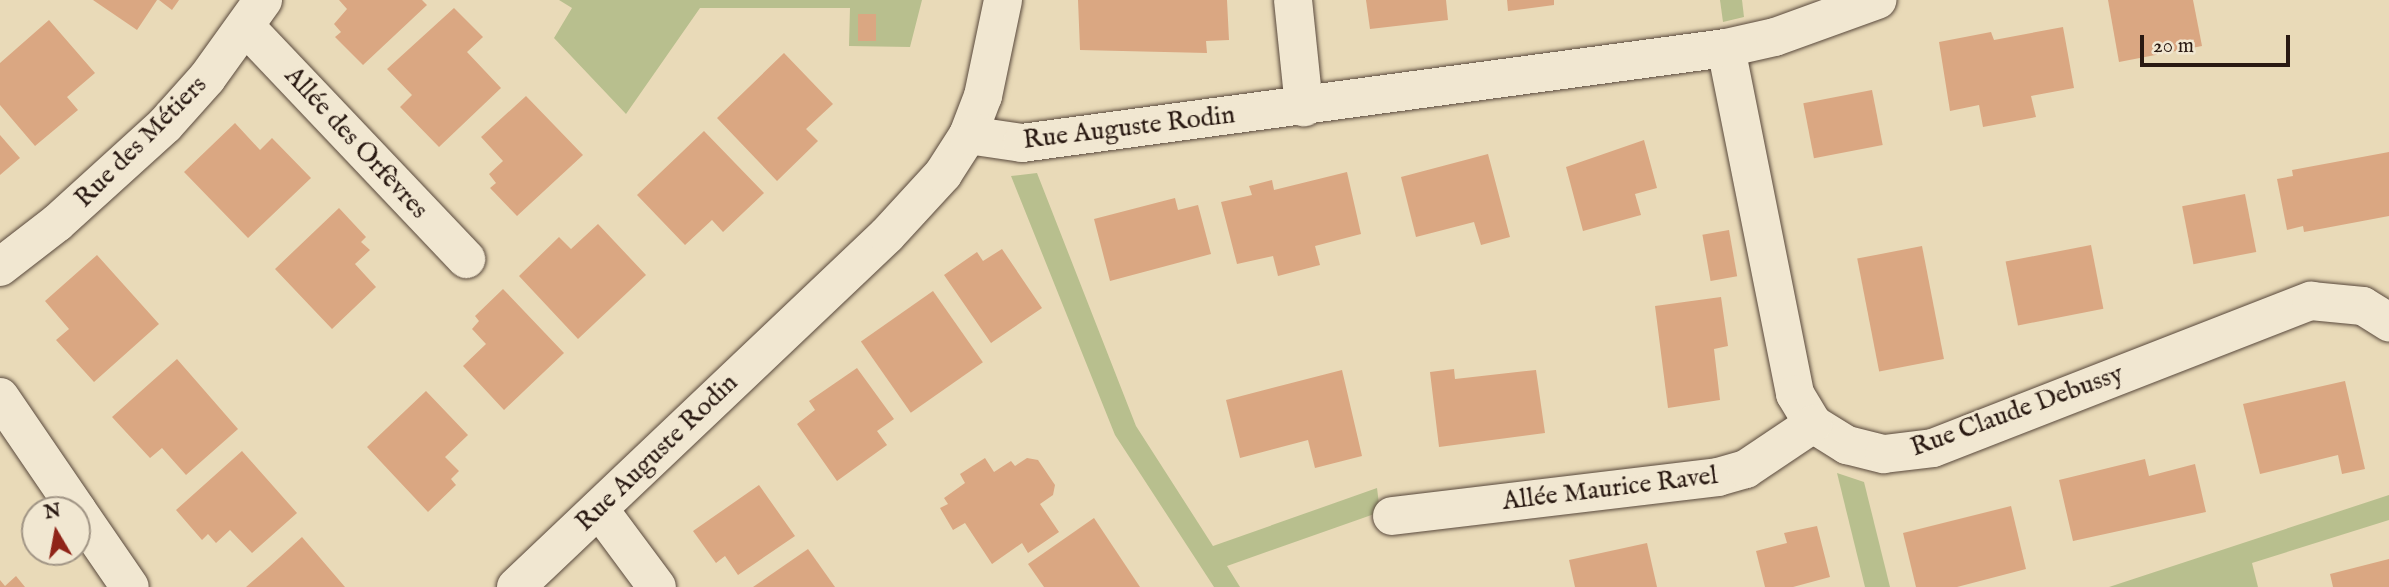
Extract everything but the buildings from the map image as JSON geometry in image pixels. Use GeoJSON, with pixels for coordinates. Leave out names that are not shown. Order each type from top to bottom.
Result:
{"type":"FeatureCollection","features":[{"type":"Feature","properties":{"kind":"street"},"geometry":{"type":"LineString","coordinates":[[968,135],[983,96],[1003,0]]}},
{"type":"Feature","properties":{"kind":"street"},"geometry":{"type":"LineString","coordinates":[[1293,0],[1304,107]]}},
{"type":"Feature","properties":{"kind":"street","name":"Rue Auguste Rodin"},"geometry":{"type":"LineString","coordinates":[[516,587],[887,235],[943,174],[968,135],[1022,143],[1726,48],[1775,37],[1877,0]]}},
{"type":"Feature","properties":{"kind":"street","name":"Allée des Orfèvres"},"geometry":{"type":"LineString","coordinates":[[254,14],[466,259]]}},
{"type":"Feature","properties":{"kind":"street","name":"Rue des Métiers"},"geometry":{"type":"LineString","coordinates":[[0,267],[57,223],[166,125],[254,14]]}},
{"type":"Feature","properties":{"kind":"street","name":"Rue Claude Debussy"},"geometry":{"type":"LineString","coordinates":[[1726,48],[1787,368],[1795,394],[1814,424],[1847,445],[1884,454],[1910,453],[2311,301],[2363,306],[2389,322]]}},
{"type":"Feature","properties":{"kind":"street"},"geometry":{"type":"LineString","coordinates":[[0,397],[67,496]]}},
{"type":"Feature","properties":{"kind":"street","name":"Allée Maurice Ravel"},"geometry":{"type":"LineString","coordinates":[[1392,516],[1718,477],[1746,469],[1814,424]]}},
{"type":"Feature","properties":{"kind":"street"},"geometry":{"type":"LineString","coordinates":[[599,509],[657,587]]}},
{"type":"Feature","properties":{"kind":"street"},"geometry":{"type":"LineString","coordinates":[[91,530],[130,587]]}},
{"type":"Feature","properties":{"kind":"green space"},"geometry":{"type":"Polygon","coordinates":[[[559,0],[922,0],[910,47],[849,46],[850,8],[700,8],[626,114],[554,38],[572,8],[559,0]]]}},
{"type":"Feature","properties":{"kind":"green space"},"geometry":{"type":"Polygon","coordinates":[[[1720,0],[1742,0],[1744,17],[1723,22],[1720,0]]]}},
{"type":"Feature","properties":{"kind":"green space"},"geometry":{"type":"Polygon","coordinates":[[[1037,173],[1136,426],[1213,546],[1377,488],[1380,512],[1227,566],[1240,587],[1214,587],[1115,435],[1011,176],[1037,173]]]}},
{"type":"Feature","properties":{"kind":"green space"},"geometry":{"type":"Polygon","coordinates":[[[1837,473],[1864,482],[1890,587],[1865,587],[1837,473]]]}},
{"type":"Feature","properties":{"kind":"green space"},"geometry":{"type":"Polygon","coordinates":[[[2389,495],[2389,520],[2252,563],[2258,587],[2109,587],[2389,495]]]}}]}
